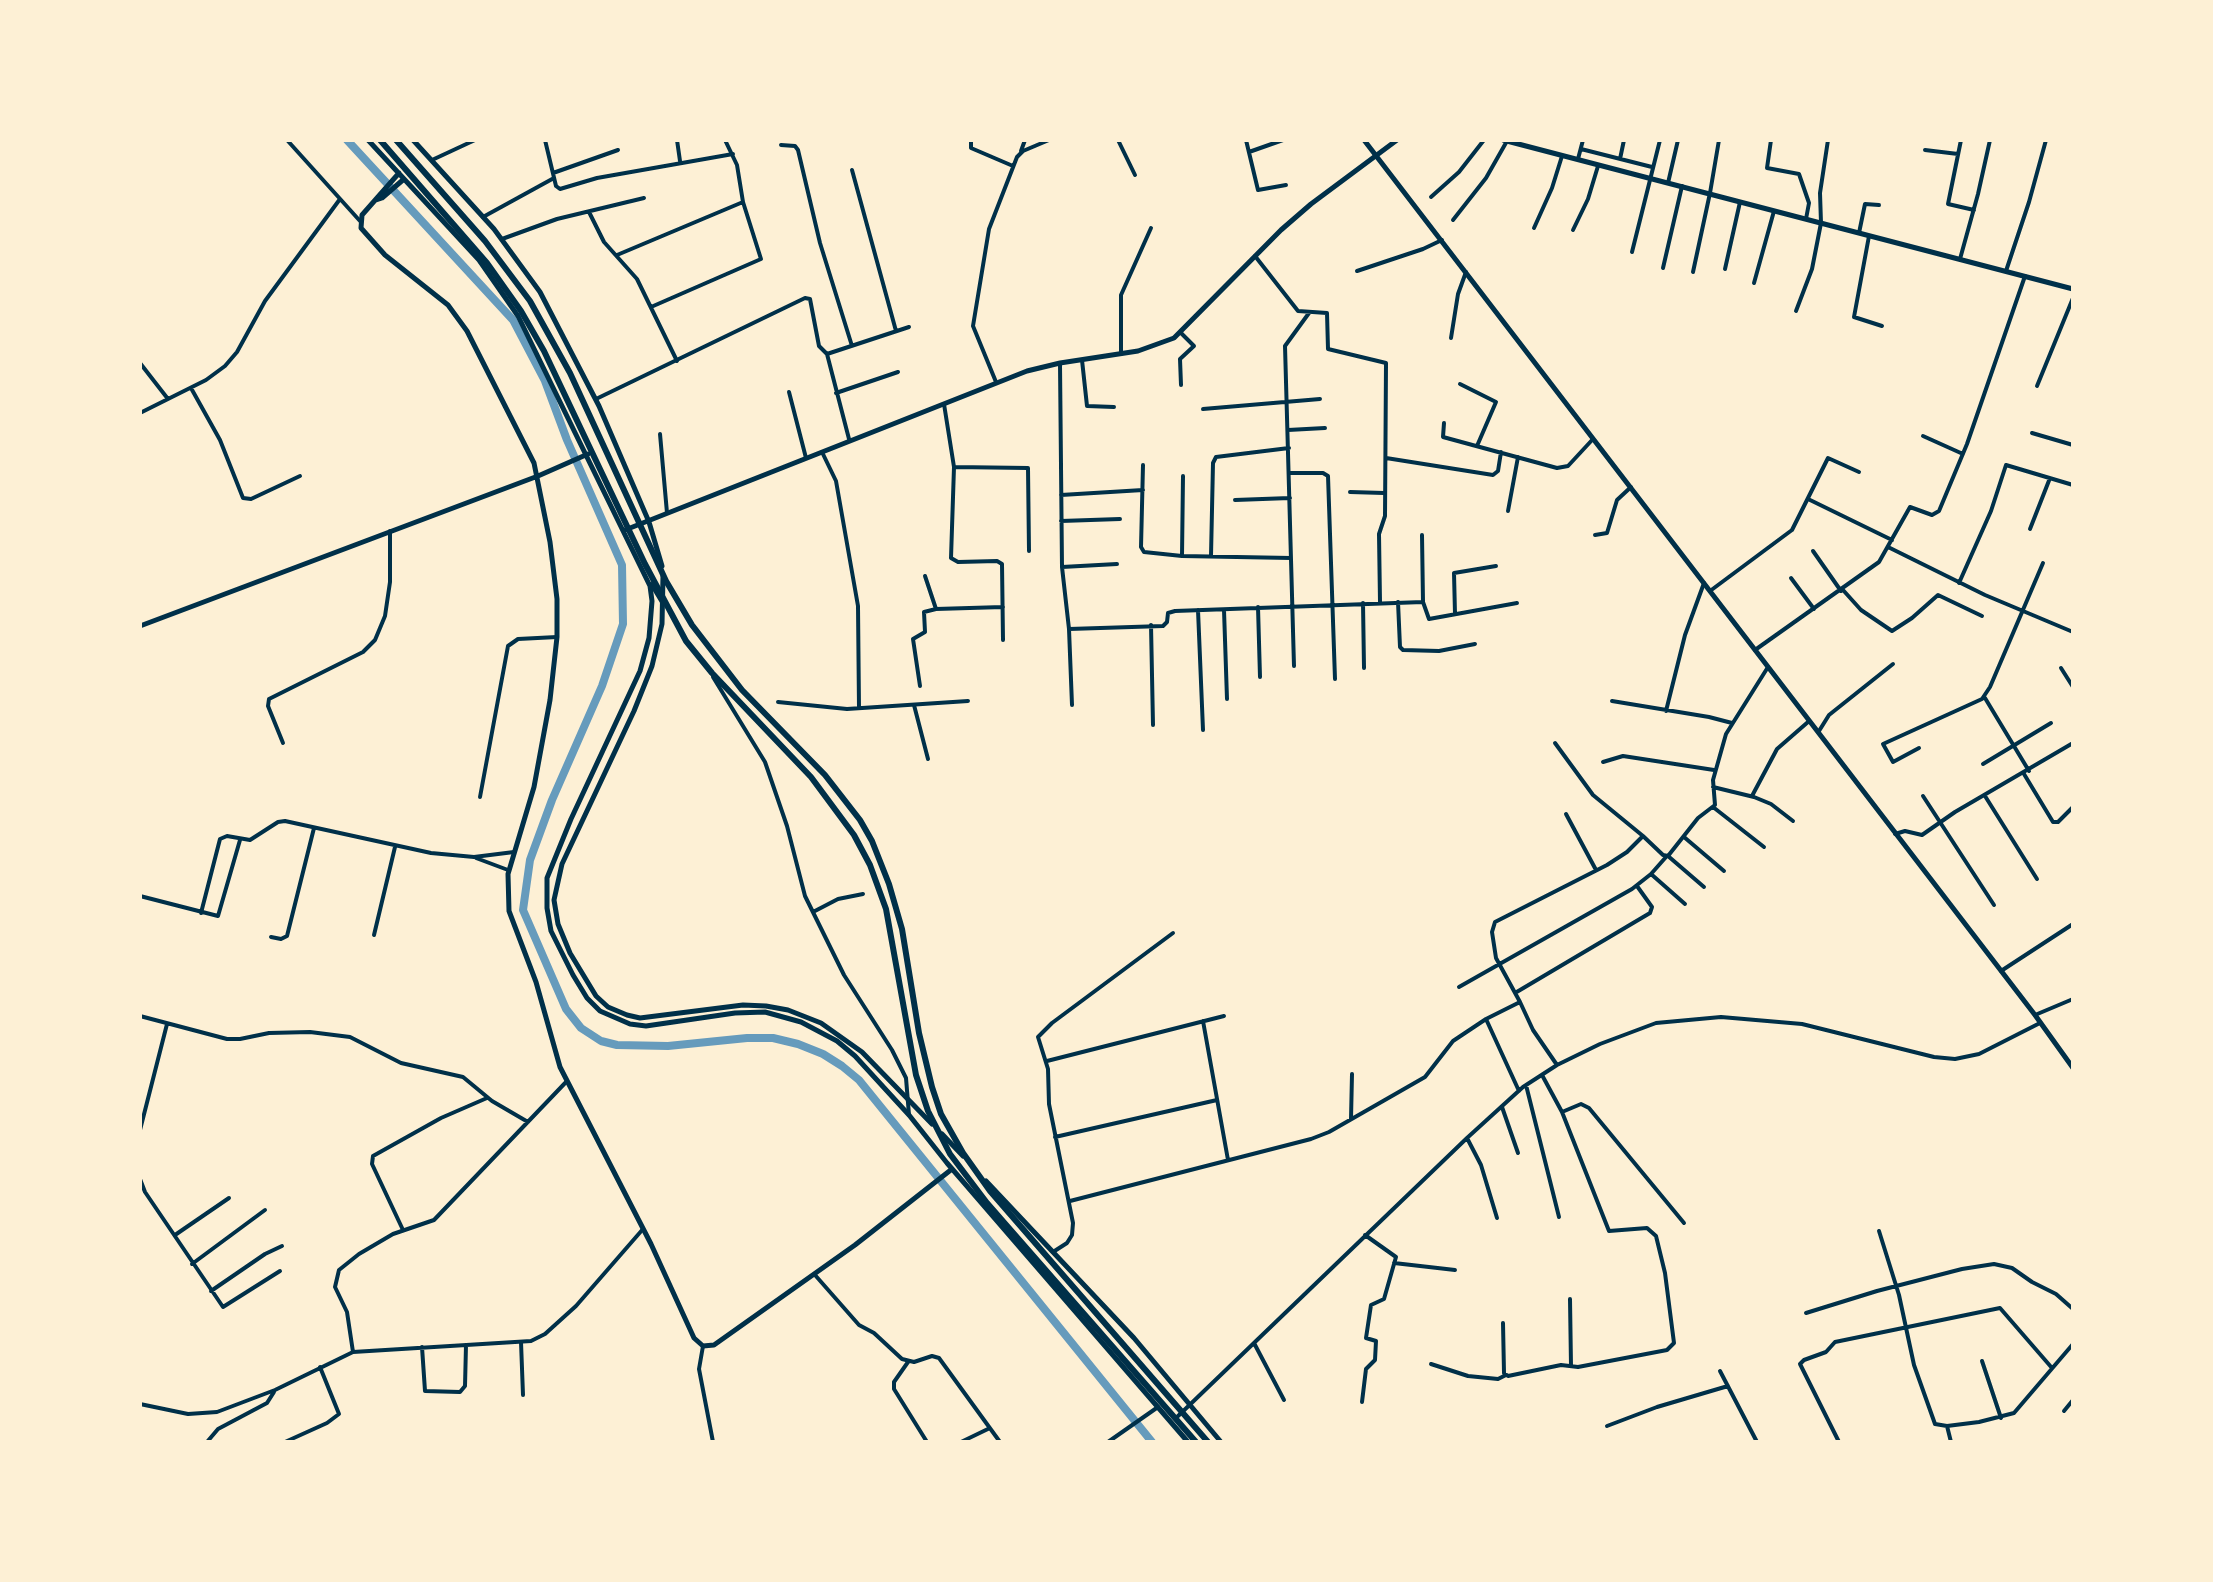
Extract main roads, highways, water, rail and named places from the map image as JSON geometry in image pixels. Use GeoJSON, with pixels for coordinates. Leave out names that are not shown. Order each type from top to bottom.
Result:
{"type":"FeatureCollection","features":[{"type":"Feature","properties":{"kind":"highway"},"geometry":{"type":"LineString","coordinates":[[380,140],[487,263],[521,311],[592,448],[670,612],[691,648],[811,777],[854,835],[870,865],[886,909],[916,1075],[928,1111],[950,1154],[987,1203],[1196,1442]]}},
{"type":"Feature","properties":{"kind":"highway"},"geometry":{"type":"LineString","coordinates":[[396,140],[485,241],[538,314],[570,373],[666,581],[692,625],[742,690],[825,775],[860,820],[872,841],[893,895],[902,929],[919,1033],[932,1087],[941,1114],[963,1153],[990,1191],[1208,1442]]}},
{"type":"Feature","properties":{"kind":"waterway"},"geometry":{"type":"LineString","coordinates":[[347,140],[513,320],[545,381],[567,440],[622,565],[623,624],[602,686],[552,800],[530,860],[523,910],[566,1009],[581,1028],[601,1041],[617,1045],[668,1046],[773,1038],[823,1054],[842,1066],[859,1080],[1152,1442]]}}]}
